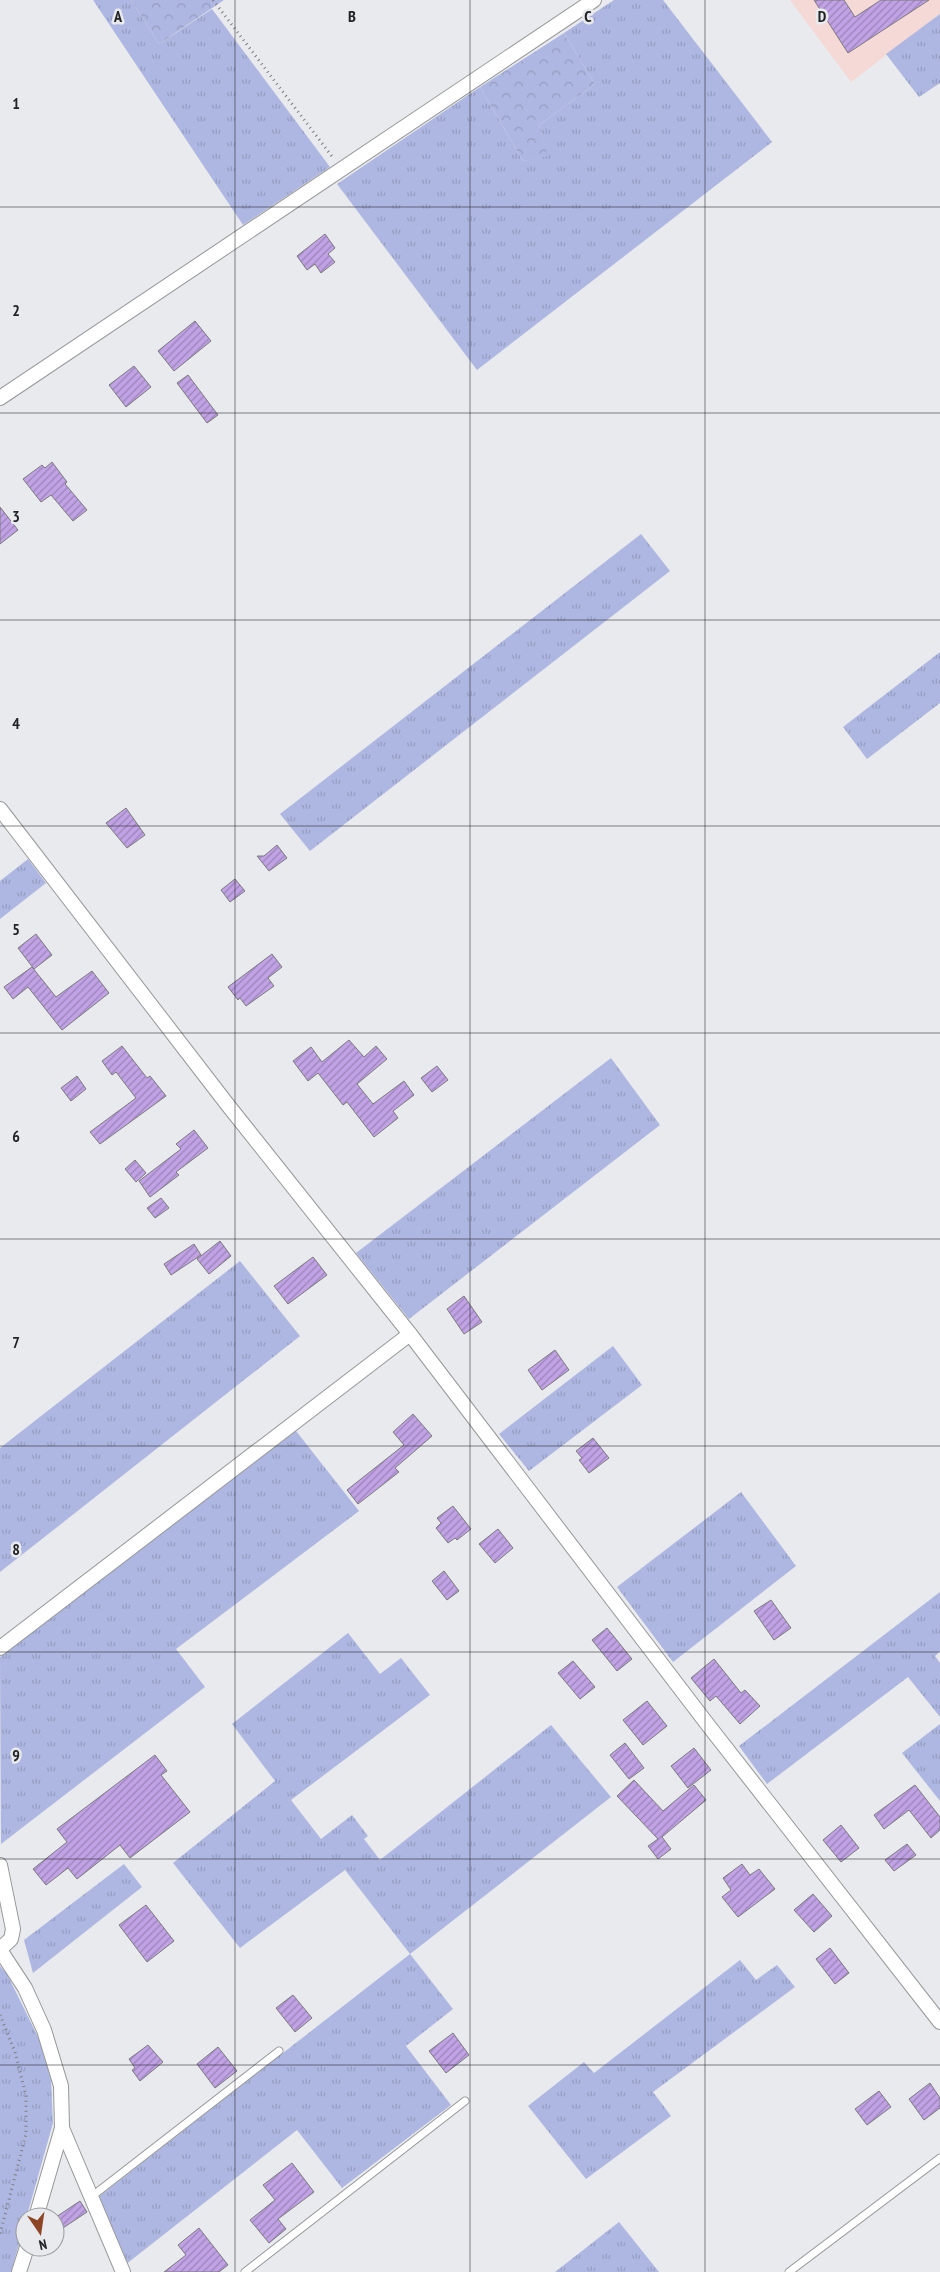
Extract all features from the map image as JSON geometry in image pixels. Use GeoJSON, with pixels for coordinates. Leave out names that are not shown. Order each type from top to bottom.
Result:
{"type":"FeatureCollection","features":[{"type":"Feature","properties":{"kind":"street"},"geometry":{"type":"LineString","coordinates":[[0,398],[594,0]]}},
{"type":"Feature","properties":{"kind":"street"},"geometry":{"type":"LineString","coordinates":[[0,809],[227,1104],[410,1334],[708,1725],[940,2022]]}},
{"type":"Feature","properties":{"kind":"street"},"geometry":{"type":"LineString","coordinates":[[0,1648],[410,1334]]}},
{"type":"Feature","properties":{"kind":"street"},"geometry":{"type":"LineString","coordinates":[[0,1865],[13,1929],[11,1939],[0,1950],[25,1988],[44,2030],[61,2086],[62,2128],[39,2207]]}},
{"type":"Feature","properties":{"kind":"street"},"geometry":{"type":"LineString","coordinates":[[62,2128],[123,2272]]}},
{"type":"Feature","properties":{"kind":"street"},"geometry":{"type":"LineString","coordinates":[[19,2272],[24,2257]]}},
{"type":"Feature","properties":{"kind":"lane"},"geometry":{"type":"LineString","coordinates":[[91,2197],[279,2051]]}},
{"type":"Feature","properties":{"kind":"lane"},"geometry":{"type":"LineString","coordinates":[[245,2272],[465,2102]]}},
{"type":"Feature","properties":{"kind":"lane"},"geometry":{"type":"LineString","coordinates":[[789,2272],[940,2158]]}},
{"type":"Feature","properties":{"kind":"path"},"geometry":{"type":"LineString","coordinates":[[213,0],[342,169]]}},
{"type":"Feature","properties":{"kind":"path"},"geometry":{"type":"LineString","coordinates":[[0,2015],[15,2052],[26,2096],[26,2134],[0,2234]]}},
{"type":"Feature","properties":{"kind":"shaded area"},"geometry":{"type":"Polygon","coordinates":[[[790,0],[940,0],[940,14],[851,82],[790,0]]]}},
{"type":"Feature","properties":{"kind":"green space"},"geometry":{"type":"Polygon","coordinates":[[[93,0],[131,0],[159,44],[212,9],[330,167],[243,225],[93,0]]]}},
{"type":"Feature","properties":{"kind":"green space"},"geometry":{"type":"Polygon","coordinates":[[[131,0],[224,0],[159,44],[131,0]]]}},
{"type":"Feature","properties":{"kind":"green space"},"geometry":{"type":"Polygon","coordinates":[[[614,0],[663,0],[772,142],[477,370],[337,184],[480,87],[523,161],[547,155],[539,125],[595,84],[564,33],[614,0]]]}},
{"type":"Feature","properties":{"kind":"green space"},"geometry":{"type":"Polygon","coordinates":[[[940,14],[940,83],[919,97],[886,54],[940,14]]]}},
{"type":"Feature","properties":{"kind":"green space"},"geometry":{"type":"Polygon","coordinates":[[[564,33],[595,84],[539,125],[548,156],[523,161],[480,87],[564,33]]]}},
{"type":"Feature","properties":{"kind":"green space"},"geometry":{"type":"Polygon","coordinates":[[[641,534],[670,571],[310,851],[280,814],[641,534]]]}},
{"type":"Feature","properties":{"kind":"green space"},"geometry":{"type":"Polygon","coordinates":[[[940,652],[940,703],[867,759],[843,727],[940,652]]]}},
{"type":"Feature","properties":{"kind":"green space"},"geometry":{"type":"Polygon","coordinates":[[[28,859],[46,883],[0,919],[0,881],[28,859]]]}},
{"type":"Feature","properties":{"kind":"green space"},"geometry":{"type":"Polygon","coordinates":[[[611,1058],[660,1125],[409,1319],[356,1253],[611,1058]]]}},
{"type":"Feature","properties":{"kind":"green space"},"geometry":{"type":"Polygon","coordinates":[[[240,1261],[300,1336],[0,1572],[0,1448],[240,1261]]]}},
{"type":"Feature","properties":{"kind":"green space"},"geometry":{"type":"Polygon","coordinates":[[[613,1346],[642,1385],[529,1471],[499,1434],[613,1346]]]}},
{"type":"Feature","properties":{"kind":"green space"},"geometry":{"type":"Polygon","coordinates":[[[296,1431],[359,1511],[176,1649],[205,1687],[1,1844],[0,1657],[296,1431]]]}},
{"type":"Feature","properties":{"kind":"green space"},"geometry":{"type":"Polygon","coordinates":[[[741,1492],[796,1566],[673,1662],[617,1587],[741,1492]]]}},
{"type":"Feature","properties":{"kind":"green space"},"geometry":{"type":"Polygon","coordinates":[[[940,1592],[940,1651],[935,1656],[940,1663],[940,1717],[908,1677],[767,1784],[739,1746],[940,1592]]]}},
{"type":"Feature","properties":{"kind":"green space"},"geometry":{"type":"Polygon","coordinates":[[[348,1633],[380,1674],[401,1658],[430,1695],[291,1800],[321,1839],[352,1815],[368,1836],[364,1839],[380,1860],[551,1725],[611,1797],[410,1954],[345,1870],[240,1948],[173,1863],[275,1781],[232,1724],[348,1633]]]}},
{"type":"Feature","properties":{"kind":"green space"},"geometry":{"type":"Polygon","coordinates":[[[940,1724],[940,1801],[902,1753],[940,1724]]]}},
{"type":"Feature","properties":{"kind":"green space"},"geometry":{"type":"Polygon","coordinates":[[[124,1864],[142,1887],[33,1973],[24,1940],[124,1864]]]}},
{"type":"Feature","properties":{"kind":"green space"},"geometry":{"type":"Polygon","coordinates":[[[410,1954],[453,2009],[406,2046],[451,2105],[342,2188],[297,2130],[125,2265],[97,2198],[410,1954]]]}},
{"type":"Feature","properties":{"kind":"green space"},"geometry":{"type":"Polygon","coordinates":[[[740,1960],[756,1980],[777,1965],[795,1987],[653,2092],[671,2116],[586,2179],[528,2106],[584,2062],[594,2073],[740,1960]]]}},
{"type":"Feature","properties":{"kind":"green space"},"geometry":{"type":"Polygon","coordinates":[[[0,1966],[7,1974],[39,2039],[51,2080],[53,2123],[29,2207],[15,2207],[15,2257],[11,2272],[0,2272],[0,1966]]]}},
{"type":"Feature","properties":{"kind":"green space"},"geometry":{"type":"Polygon","coordinates":[[[619,2222],[659,2272],[555,2272],[619,2222]]]}},
{"type":"Feature","properties":{"kind":"building"},"geometry":{"type":"Polygon","coordinates":[[[814,0],[844,0],[855,17],[881,0],[929,0],[848,53],[814,0]]]}},
{"type":"Feature","properties":{"kind":"building"},"geometry":{"type":"Polygon","coordinates":[[[325,234],[335,248],[328,254],[335,262],[321,273],[315,264],[307,270],[297,256],[325,234]]]}},
{"type":"Feature","properties":{"kind":"building"},"geometry":{"type":"Polygon","coordinates":[[[195,321],[211,341],[174,371],[158,351],[195,321]]]}},
{"type":"Feature","properties":{"kind":"building"},"geometry":{"type":"Polygon","coordinates":[[[134,366],[151,387],[126,407],[109,385],[134,366]]]}},
{"type":"Feature","properties":{"kind":"building"},"geometry":{"type":"Polygon","coordinates":[[[188,375],[218,415],[207,423],[177,383],[188,375]]]}},
{"type":"Feature","properties":{"kind":"building"},"geometry":{"type":"Polygon","coordinates":[[[52,462],[67,482],[65,484],[87,510],[73,521],[51,495],[41,502],[23,479],[42,465],[45,468],[52,462]]]}},
{"type":"Feature","properties":{"kind":"building"},"geometry":{"type":"Polygon","coordinates":[[[0,507],[18,530],[0,544],[0,507]]]}},
{"type":"Feature","properties":{"kind":"building"},"geometry":{"type":"Polygon","coordinates":[[[126,808],[145,835],[127,848],[106,823],[126,808]]]}},
{"type":"Feature","properties":{"kind":"building"},"geometry":{"type":"Polygon","coordinates":[[[277,845],[287,858],[269,871],[257,856],[264,856],[277,845]]]}},
{"type":"Feature","properties":{"kind":"building"},"geometry":{"type":"Polygon","coordinates":[[[235,879],[245,891],[230,902],[221,890],[235,879]]]}},
{"type":"Feature","properties":{"kind":"building"},"geometry":{"type":"Polygon","coordinates":[[[36,934],[52,955],[34,969],[18,948],[36,934]]]}},
{"type":"Feature","properties":{"kind":"building"},"geometry":{"type":"Polygon","coordinates":[[[272,954],[282,967],[268,978],[274,986],[246,1006],[240,998],[238,1000],[228,987],[272,954]]]}},
{"type":"Feature","properties":{"kind":"building"},"geometry":{"type":"Polygon","coordinates":[[[32,967],[56,997],[92,971],[109,993],[62,1030],[28,987],[13,999],[4,987],[32,967]]]}},
{"type":"Feature","properties":{"kind":"building"},"geometry":{"type":"Polygon","coordinates":[[[349,1040],[364,1057],[376,1046],[387,1059],[357,1084],[373,1104],[404,1081],[414,1095],[393,1111],[398,1118],[374,1137],[347,1102],[343,1105],[318,1073],[308,1081],[293,1061],[311,1047],[322,1062],[349,1040]]]}},
{"type":"Feature","properties":{"kind":"building"},"geometry":{"type":"Polygon","coordinates":[[[122,1046],[147,1078],[150,1076],[166,1096],[100,1144],[90,1132],[136,1098],[116,1072],[112,1075],[102,1061],[122,1046]]]}},
{"type":"Feature","properties":{"kind":"building"},"geometry":{"type":"Polygon","coordinates":[[[437,1066],[448,1080],[432,1092],[421,1078],[437,1066]]]}},
{"type":"Feature","properties":{"kind":"building"},"geometry":{"type":"Polygon","coordinates":[[[77,1076],[86,1089],[71,1101],[61,1088],[77,1076]]]}},
{"type":"Feature","properties":{"kind":"building"},"geometry":{"type":"Polygon","coordinates":[[[194,1130],[208,1148],[176,1172],[179,1175],[150,1197],[139,1181],[181,1149],[176,1144],[194,1130]]]}},
{"type":"Feature","properties":{"kind":"building"},"geometry":{"type":"Polygon","coordinates":[[[135,1160],[146,1173],[136,1182],[125,1169],[135,1160]]]}},
{"type":"Feature","properties":{"kind":"building"},"geometry":{"type":"Polygon","coordinates":[[[161,1198],[169,1208],[155,1218],[147,1208],[161,1198]]]}},
{"type":"Feature","properties":{"kind":"building"},"geometry":{"type":"Polygon","coordinates":[[[220,1241],[231,1256],[209,1274],[197,1259],[220,1241]]]}},
{"type":"Feature","properties":{"kind":"building"},"geometry":{"type":"Polygon","coordinates":[[[194,1244],[201,1255],[171,1275],[164,1264],[194,1244]]]}},
{"type":"Feature","properties":{"kind":"building"},"geometry":{"type":"Polygon","coordinates":[[[313,1257],[327,1275],[288,1304],[274,1286],[313,1257]]]}},
{"type":"Feature","properties":{"kind":"building"},"geometry":{"type":"Polygon","coordinates":[[[464,1296],[482,1322],[464,1334],[447,1309],[464,1296]]]}},
{"type":"Feature","properties":{"kind":"building"},"geometry":{"type":"Polygon","coordinates":[[[555,1350],[569,1370],[542,1390],[528,1370],[555,1350]]]}},
{"type":"Feature","properties":{"kind":"building"},"geometry":{"type":"Polygon","coordinates":[[[413,1414],[432,1436],[395,1468],[399,1472],[358,1504],[347,1490],[404,1445],[393,1432],[413,1414]]]}},
{"type":"Feature","properties":{"kind":"building"},"geometry":{"type":"Polygon","coordinates":[[[593,1438],[609,1458],[589,1473],[579,1460],[582,1458],[576,1451],[593,1438]]]}},
{"type":"Feature","properties":{"kind":"building"},"geometry":{"type":"Polygon","coordinates":[[[453,1506],[471,1529],[457,1540],[455,1538],[448,1543],[436,1528],[441,1523],[437,1518],[453,1506]]]}},
{"type":"Feature","properties":{"kind":"building"},"geometry":{"type":"Polygon","coordinates":[[[498,1529],[513,1548],[495,1563],[479,1544],[498,1529]]]}},
{"type":"Feature","properties":{"kind":"building"},"geometry":{"type":"Polygon","coordinates":[[[444,1571],[459,1591],[447,1600],[432,1581],[444,1571]]]}},
{"type":"Feature","properties":{"kind":"building"},"geometry":{"type":"Polygon","coordinates":[[[771,1600],[791,1628],[774,1640],[754,1611],[771,1600]]]}},
{"type":"Feature","properties":{"kind":"building"},"geometry":{"type":"Polygon","coordinates":[[[607,1628],[632,1659],[617,1671],[592,1640],[607,1628]]]}},
{"type":"Feature","properties":{"kind":"building"},"geometry":{"type":"Polygon","coordinates":[[[714,1659],[741,1693],[745,1690],[760,1706],[740,1724],[716,1696],[710,1701],[691,1678],[714,1659]]]}},
{"type":"Feature","properties":{"kind":"building"},"geometry":{"type":"Polygon","coordinates":[[[573,1661],[595,1687],[580,1699],[558,1673],[573,1661]]]}},
{"type":"Feature","properties":{"kind":"building"},"geometry":{"type":"Polygon","coordinates":[[[647,1701],[667,1726],[643,1745],[623,1720],[647,1701]]]}},
{"type":"Feature","properties":{"kind":"building"},"geometry":{"type":"Polygon","coordinates":[[[625,1743],[644,1768],[629,1779],[610,1755],[625,1743]]]}},
{"type":"Feature","properties":{"kind":"building"},"geometry":{"type":"Polygon","coordinates":[[[694,1748],[711,1770],[688,1788],[671,1766],[694,1748]]]}},
{"type":"Feature","properties":{"kind":"building"},"geometry":{"type":"Polygon","coordinates":[[[155,1755],[167,1771],[161,1775],[190,1812],[130,1858],[120,1845],[77,1879],[68,1868],[46,1885],[33,1869],[67,1842],[57,1829],[155,1755]]]}},
{"type":"Feature","properties":{"kind":"building"},"geometry":{"type":"Polygon","coordinates":[[[634,1780],[663,1811],[694,1785],[706,1800],[662,1837],[671,1849],[658,1859],[648,1846],[658,1839],[617,1796],[634,1780]]]}},
{"type":"Feature","properties":{"kind":"building"},"geometry":{"type":"Polygon","coordinates":[[[915,1785],[940,1817],[940,1830],[931,1838],[909,1810],[884,1829],[874,1815],[915,1785]]]}},
{"type":"Feature","properties":{"kind":"building"},"geometry":{"type":"Polygon","coordinates":[[[841,1825],[859,1848],[841,1862],[823,1840],[841,1825]]]}},
{"type":"Feature","properties":{"kind":"building"},"geometry":{"type":"Polygon","coordinates":[[[907,1844],[916,1855],[894,1871],[885,1860],[907,1844]]]}},
{"type":"Feature","properties":{"kind":"building"},"geometry":{"type":"Polygon","coordinates":[[[742,1864],[750,1875],[759,1869],[775,1889],[738,1917],[722,1897],[731,1890],[723,1878],[742,1864]]]}},
{"type":"Feature","properties":{"kind":"building"},"geometry":{"type":"Polygon","coordinates":[[[813,1894],[832,1916],[814,1932],[794,1910],[813,1894]]]}},
{"type":"Feature","properties":{"kind":"building"},"geometry":{"type":"Polygon","coordinates":[[[146,1905],[174,1941],[147,1962],[119,1925],[146,1905]]]}},
{"type":"Feature","properties":{"kind":"building"},"geometry":{"type":"Polygon","coordinates":[[[830,1948],[849,1973],[835,1984],[816,1959],[830,1948]]]}},
{"type":"Feature","properties":{"kind":"building"},"geometry":{"type":"Polygon","coordinates":[[[293,1995],[312,2018],[295,2032],[276,2008],[293,1995]]]}},
{"type":"Feature","properties":{"kind":"building"},"geometry":{"type":"Polygon","coordinates":[[[453,2033],[469,2055],[446,2073],[429,2051],[453,2033]]]}},
{"type":"Feature","properties":{"kind":"building"},"geometry":{"type":"Polygon","coordinates":[[[148,2045],[163,2062],[140,2081],[132,2070],[135,2068],[129,2059],[148,2045]]]}},
{"type":"Feature","properties":{"kind":"building"},"geometry":{"type":"Polygon","coordinates":[[[218,2047],[237,2071],[215,2088],[197,2064],[218,2047]]]}},
{"type":"Feature","properties":{"kind":"building"},"geometry":{"type":"Polygon","coordinates":[[[930,2083],[940,2098],[940,2108],[924,2120],[909,2099],[930,2083]]]}},
{"type":"Feature","properties":{"kind":"building"},"geometry":{"type":"Polygon","coordinates":[[[879,2091],[891,2107],[867,2125],[855,2109],[879,2091]]]}},
{"type":"Feature","properties":{"kind":"building"},"geometry":{"type":"Polygon","coordinates":[[[292,2163],[314,2192],[278,2219],[286,2229],[269,2243],[250,2220],[275,2200],[263,2185],[292,2163]]]}},
{"type":"Feature","properties":{"kind":"building"},"geometry":{"type":"Polygon","coordinates":[[[80,2201],[87,2212],[65,2227],[65,2211],[80,2201]]]}},
{"type":"Feature","properties":{"kind":"building"},"geometry":{"type":"Polygon","coordinates":[[[199,2228],[228,2265],[219,2272],[164,2272],[186,2255],[178,2245],[199,2228]]]}}]}
